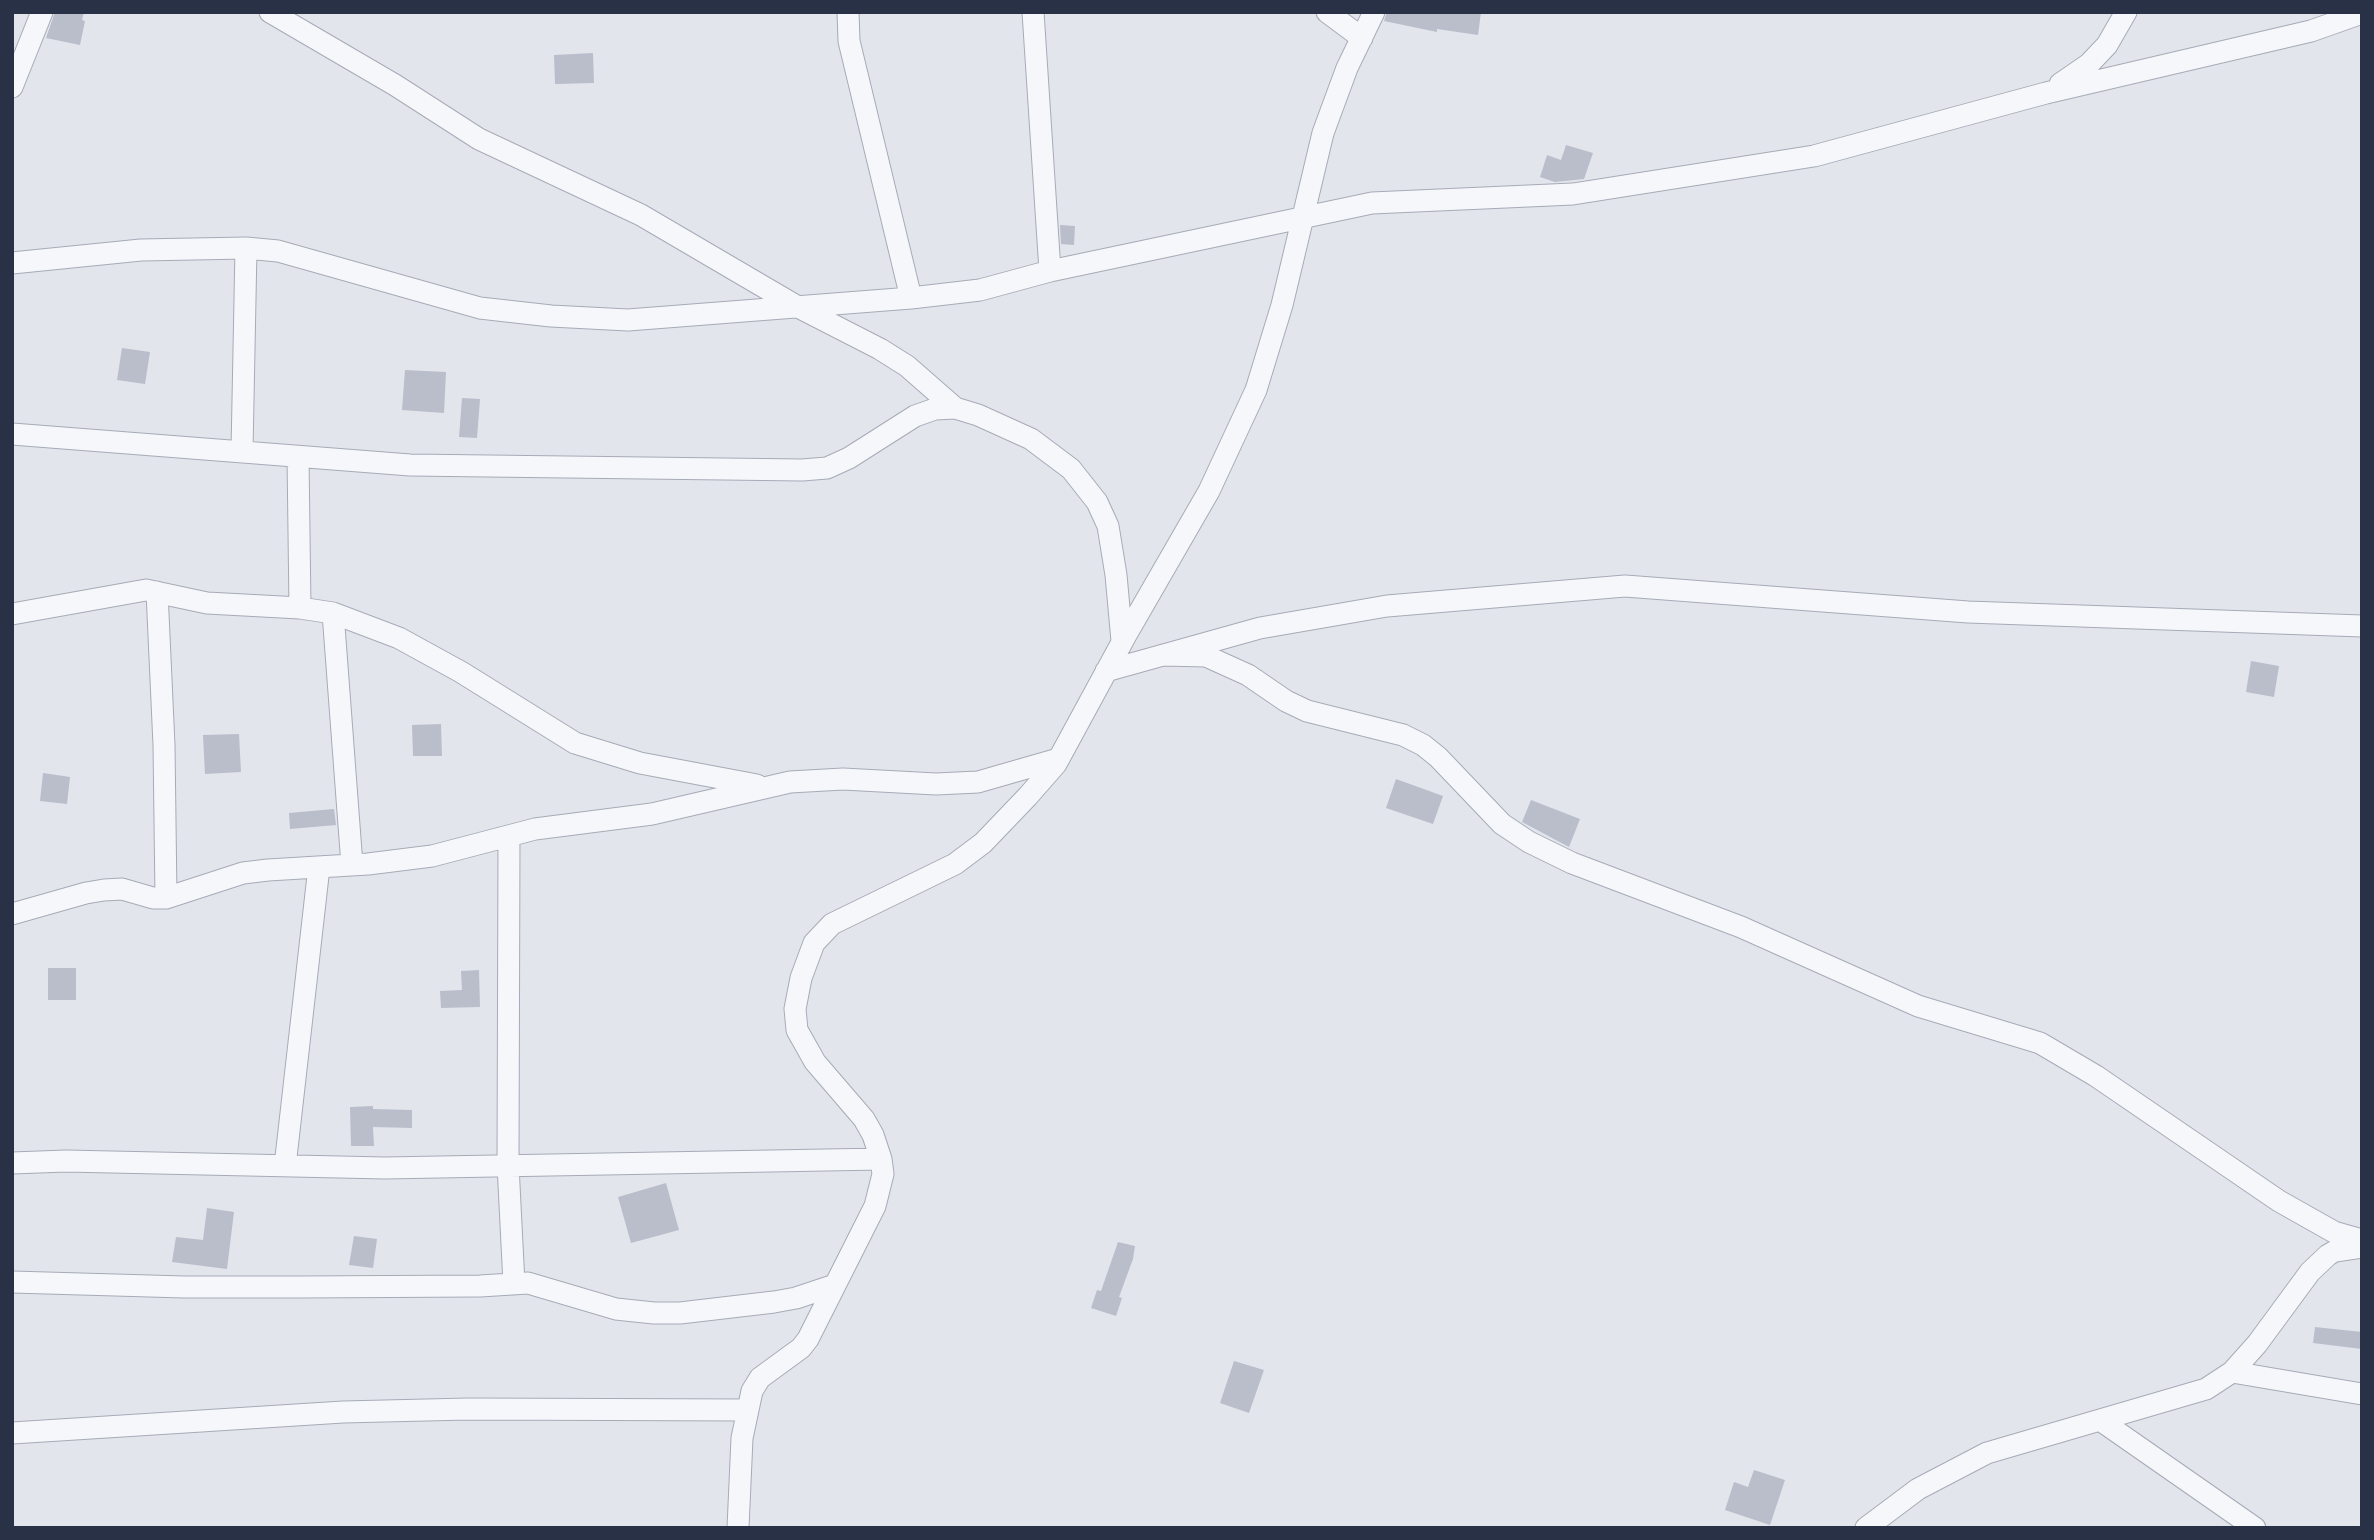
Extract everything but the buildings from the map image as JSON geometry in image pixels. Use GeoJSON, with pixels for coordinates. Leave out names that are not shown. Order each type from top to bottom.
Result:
{"type":"FeatureCollection","features":[{"type":"Feature","properties":{"kind":"street"},"geometry":{"type":"LineString","coordinates":[[12,87],[42,12]]}},
{"type":"Feature","properties":{"kind":"street"},"geometry":{"type":"LineString","coordinates":[[270,12],[479,139],[641,215],[798,307],[880,349],[907,366],[955,408]]}},
{"type":"Feature","properties":{"kind":"street"},"geometry":{"type":"LineString","coordinates":[[848,12],[849,41],[911,298]]}},
{"type":"Feature","properties":{"kind":"street"},"geometry":{"type":"LineString","coordinates":[[1033,12],[1050,271]]}},
{"type":"Feature","properties":{"kind":"street"},"geometry":{"type":"LineString","coordinates":[[1327,12],[1362,38]]}},
{"type":"Feature","properties":{"kind":"street"},"geometry":{"type":"LineString","coordinates":[[738,1528],[742,1438],[752,1391],[760,1378],[801,1348],[808,1339],[874,1206],[883,1174],[873,1135],[864,1119],[815,1062],[797,1030],[797,998],[814,943],[832,924],[955,863],[983,843],[1028,796],[1058,759],[1122,641],[1209,491],[1256,390],[1282,305],[1323,133],[1347,68],[1374,12]]}},
{"type":"Feature","properties":{"kind":"street"},"geometry":{"type":"LineString","coordinates":[[2046,93],[2090,64],[2107,45],[2126,12]]}},
{"type":"Feature","properties":{"kind":"street"},"geometry":{"type":"LineString","coordinates":[[12,263],[141,250],[246,248],[278,251],[480,308],[628,320],[911,298],[980,290],[1050,271],[1372,203],[1573,194],[1814,156],[2046,93],[2312,31],[2362,13]]}},
{"type":"Feature","properties":{"kind":"street"},"geometry":{"type":"LineString","coordinates":[[242,451],[246,248]]}},
{"type":"Feature","properties":{"kind":"street"},"geometry":{"type":"LineString","coordinates":[[12,434],[410,465],[802,470],[827,468],[849,458],[915,416],[935,409],[955,408],[978,415],[1031,439],[1070,469],[1097,502],[1108,526],[1122,641]]}},
{"type":"Feature","properties":{"kind":"street"},"geometry":{"type":"LineString","coordinates":[[298,457],[300,608]]}},
{"type":"Feature","properties":{"kind":"street"},"geometry":{"type":"LineString","coordinates":[[1106,671],[1260,628],[1387,606],[1625,586],[1968,612],[2362,626]]}},
{"type":"Feature","properties":{"kind":"street"},"geometry":{"type":"LineString","coordinates":[[12,614],[146,590],[207,603],[300,608],[333,613],[380,629],[409,643],[575,743],[640,763],[766,787]]}},
{"type":"Feature","properties":{"kind":"street"},"geometry":{"type":"LineString","coordinates":[[157,592],[164,745],[166,898]]}},
{"type":"Feature","properties":{"kind":"street"},"geometry":{"type":"LineString","coordinates":[[333,613],[352,865]]}},
{"type":"Feature","properties":{"kind":"street"},"geometry":{"type":"LineString","coordinates":[[1163,655],[1206,656],[1248,675],[1279,697],[1307,711],[1403,735],[1423,745],[1502,824],[1529,842],[1573,863],[1741,927],[1918,1006],[2040,1043],[2096,1076],[2279,1201],[2334,1232],[2362,1240]]}},
{"type":"Feature","properties":{"kind":"street"},"geometry":{"type":"LineString","coordinates":[[12,914],[104,890],[122,889],[153,898],[166,898],[243,873],[432,856],[552,826],[663,812],[811,779],[936,784],[978,782],[994,780],[1058,759]]}},
{"type":"Feature","properties":{"kind":"street"},"geometry":{"type":"LineString","coordinates":[[509,836],[508,1166],[514,1284]]}},
{"type":"Feature","properties":{"kind":"street"},"geometry":{"type":"LineString","coordinates":[[285,1166],[318,867]]}},
{"type":"Feature","properties":{"kind":"street"},"geometry":{"type":"LineString","coordinates":[[12,1163],[66,1161],[385,1168],[881,1159]]}},
{"type":"Feature","properties":{"kind":"street"},"geometry":{"type":"LineString","coordinates":[[1866,1528],[1918,1489],[1987,1453],[2206,1389],[2232,1373],[2273,1324],[2310,1272],[2335,1251],[2362,1247]]}},
{"type":"Feature","properties":{"kind":"street"},"geometry":{"type":"LineString","coordinates":[[12,1282],[210,1287],[537,1284],[616,1309],[654,1313],[736,1308],[796,1298],[835,1285]]}},
{"type":"Feature","properties":{"kind":"street"},"geometry":{"type":"LineString","coordinates":[[2232,1373],[2362,1394]]}},
{"type":"Feature","properties":{"kind":"street"},"geometry":{"type":"LineString","coordinates":[[12,1433],[343,1412],[468,1409],[747,1410]]}},
{"type":"Feature","properties":{"kind":"street"},"geometry":{"type":"LineString","coordinates":[[2100,1420],[2255,1528]]}}]}
